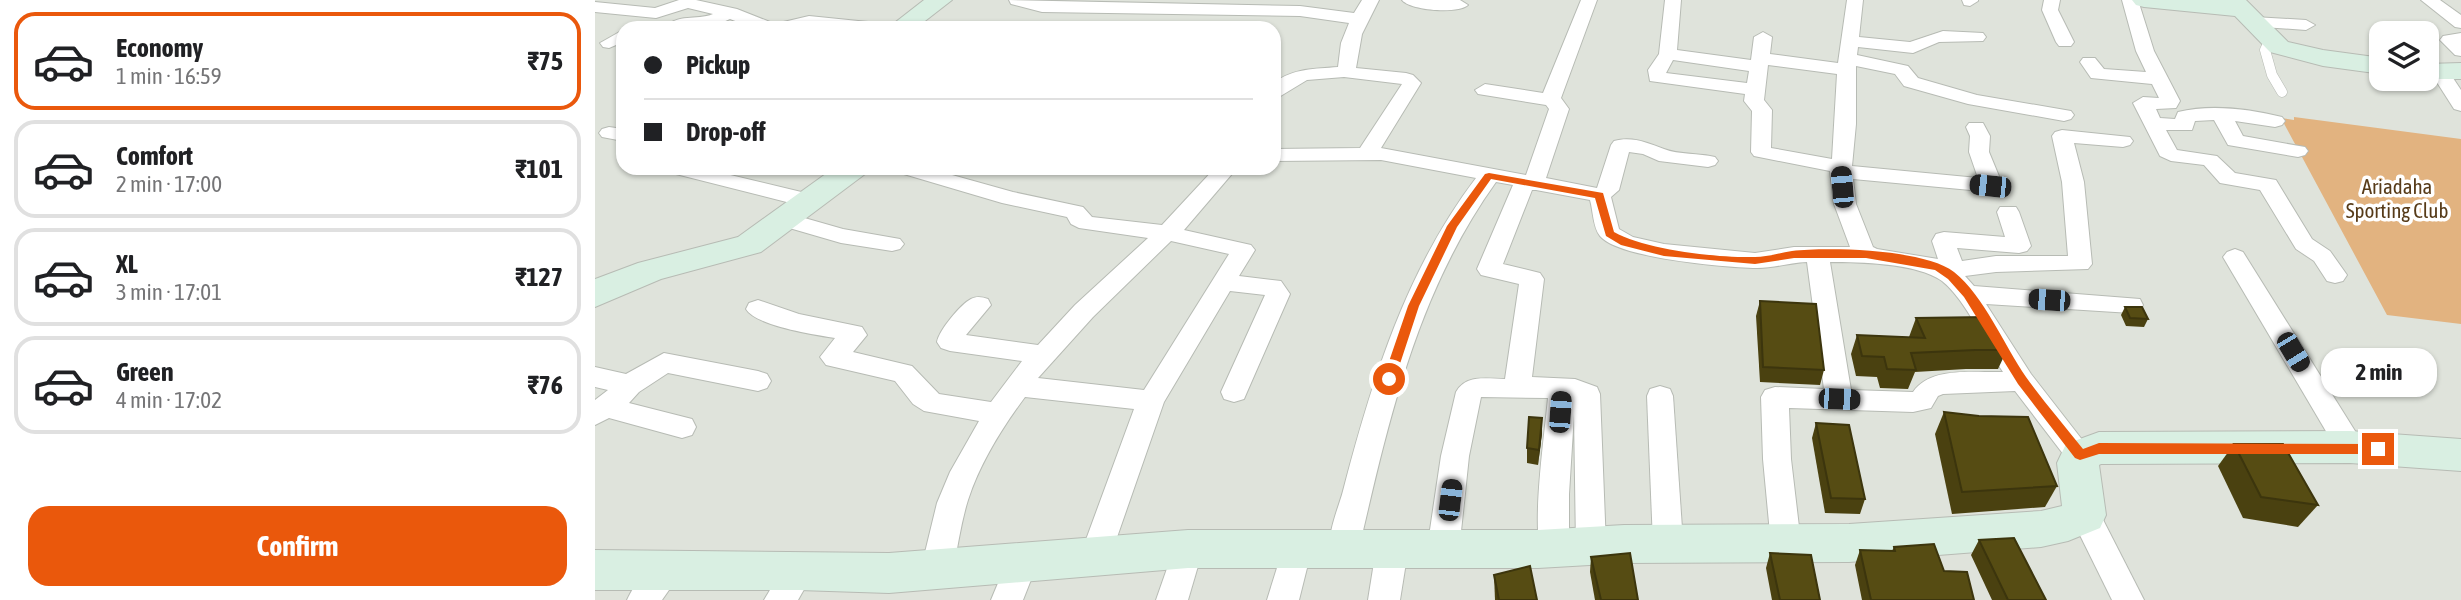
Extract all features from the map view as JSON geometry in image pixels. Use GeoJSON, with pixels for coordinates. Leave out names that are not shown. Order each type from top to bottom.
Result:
{"type":"FeatureCollection","features":[{"type":"Feature","properties":{"kind":"street"},"geometry":{"type":"LineString","coordinates":[[1017,0],[1036,6],[1302,5],[1359,19]]}},
{"type":"Feature","properties":{"kind":"street"},"geometry":{"type":"LineString","coordinates":[[1346,72],[1347,51],[1359,19],[1371,0]]}},
{"type":"Feature","properties":{"kind":"street"},"geometry":{"type":"LineString","coordinates":[[1410,0],[1414,3],[1460,5]]}},
{"type":"Feature","properties":{"kind":"street"},"geometry":{"type":"LineString","coordinates":[[1551,100],[1589,0]]}},
{"type":"Feature","properties":{"kind":"street"},"geometry":{"type":"LineString","coordinates":[[1674,0],[1668,54],[1657,70],[1658,78],[1756,97]]}},
{"type":"Feature","properties":{"kind":"street"},"geometry":{"type":"LineString","coordinates":[[1854,0],[1841,169],[1846,204],[1866,254]]}},
{"type":"Feature","properties":{"kind":"street"},"geometry":{"type":"LineString","coordinates":[[2052,0],[2050,10],[2065,42]]}},
{"type":"Feature","properties":{"kind":"street"},"geometry":{"type":"LineString","coordinates":[[2130,0],[2145,51],[2170,103],[2143,103],[2168,154],[2213,160],[2228,178],[2268,185],[2304,244],[2322,256],[2335,275]]}},
{"type":"Feature","properties":{"kind":"street"},"geometry":{"type":"LineString","coordinates":[[2144,0],[2243,11],[2307,25]]}},
{"type":"Feature","properties":{"kind":"street"},"geometry":{"type":"LineString","coordinates":[[2429,0],[2461,23]]}},
{"type":"Feature","properties":{"kind":"street"},"geometry":{"type":"LineString","coordinates":[[908,21],[932,1]]}},
{"type":"Feature","properties":{"kind":"street"},"geometry":{"type":"LineString","coordinates":[[595,7],[659,12],[680,3],[703,3],[752,21]]}},
{"type":"Feature","properties":{"kind":"street"},"geometry":{"type":"LineString","coordinates":[[2243,11],[2274,45],[2323,58],[2369,64]]}},
{"type":"Feature","properties":{"kind":"street"},"geometry":{"type":"LineString","coordinates":[[648,21],[659,15],[659,12]]}},
{"type":"Feature","properties":{"kind":"street"},"geometry":{"type":"LineString","coordinates":[[711,21],[731,13]]}},
{"type":"Feature","properties":{"kind":"street"},"geometry":{"type":"LineString","coordinates":[[1668,54],[1759,62],[1913,48],[1925,39],[1940,36],[1977,37]]}},
{"type":"Feature","properties":{"kind":"street"},"geometry":{"type":"LineString","coordinates":[[1763,37],[1756,97],[1762,110],[1761,152],[1841,169],[1992,186],[1979,152],[1980,134],[1976,127]]}},
{"type":"Feature","properties":{"kind":"street"},"geometry":{"type":"LineString","coordinates":[[2461,38],[2449,40],[2461,51]]}},
{"type":"Feature","properties":{"kind":"street"},"geometry":{"type":"LineString","coordinates":[[1848,56],[1901,70],[1911,82],[1975,100],[2064,115]]}},
{"type":"Feature","properties":{"kind":"street"},"geometry":{"type":"LineString","coordinates":[[2089,62],[2098,74],[2159,79]]}},
{"type":"Feature","properties":{"kind":"street"},"geometry":{"type":"LineString","coordinates":[[1282,74],[1346,72],[1406,79],[1412,83],[1366,155]]}},
{"type":"Feature","properties":{"kind":"street"},"geometry":{"type":"LineString","coordinates":[[2443,72],[2461,105]]}},
{"type":"Feature","properties":{"kind":"street"},"geometry":{"type":"LineString","coordinates":[[1485,90],[1551,100],[1559,109],[1529,183],[1489,269],[1532,279],[1517,386]]}},
{"type":"Feature","properties":{"kind":"street"},"geometry":{"type":"LineString","coordinates":[[1670,95],[1756,97]]}},
{"type":"Feature","properties":{"kind":"street"},"geometry":{"type":"LineString","coordinates":[[2153,123],[2185,126],[2185,116],[2221,114],[2275,121]]}},
{"type":"Feature","properties":{"kind":"street"},"geometry":{"type":"LineString","coordinates":[[2221,114],[2235,141],[2298,152]]}},
{"type":"Feature","properties":{"kind":"street"},"geometry":{"type":"LineString","coordinates":[[1600,195],[1609,233],[1625,242],[1664,252],[1755,261],[1817,254],[1866,254],[1916,261],[1950,271],[1996,264],[2080,264],[2073,182],[2062,136],[2123,141]]}},
{"type":"Feature","properties":{"kind":"street"},"geometry":{"type":"LineString","coordinates":[[1281,155],[1381,154],[1600,195],[1608,190],[1621,145],[1648,148],[1657,154],[1708,161]]}},
{"type":"Feature","properties":{"kind":"street"},"geometry":{"type":"LineString","coordinates":[[695,175],[798,211],[841,236],[892,244]]}},
{"type":"Feature","properties":{"kind":"street"},"geometry":{"type":"LineString","coordinates":[[595,295],[610,286],[650,271],[749,246],[846,175]]}},
{"type":"Feature","properties":{"kind":"street"},"geometry":{"type":"LineString","coordinates":[[931,175],[1075,212],[1079,219],[1087,223],[1166,233],[1241,247],[1244,253],[1151,401],[1096,556]]}},
{"type":"Feature","properties":{"kind":"street"},"geometry":{"type":"LineString","coordinates":[[937,569],[953,503],[964,472],[998,413],[1043,355],[1084,311],[1166,233],[1220,175]]}},
{"type":"Feature","properties":{"kind":"street"},"geometry":{"type":"LineString","coordinates":[[1344,548],[1373,427],[1413,306],[1453,226],[1489,176]]}},
{"type":"Feature","properties":{"kind":"street"},"geometry":{"type":"LineString","coordinates":[[2008,212],[2019,246],[1944,239],[1950,271],[1968,294],[2022,381],[2080,455]]}},
{"type":"Feature","properties":{"kind":"street"},"geometry":{"type":"LineString","coordinates":[[1817,254],[1839,399]]}},
{"type":"Feature","properties":{"kind":"street"},"geometry":{"type":"LineString","coordinates":[[2235,257],[2350,447]]}},
{"type":"Feature","properties":{"kind":"street"},"geometry":{"type":"LineString","coordinates":[[1225,283],[1272,287],[1278,293],[1234,392]]}},
{"type":"Feature","properties":{"kind":"street"},"geometry":{"type":"LineString","coordinates":[[1968,294],[2131,305]]}},
{"type":"Feature","properties":{"kind":"street"},"geometry":{"type":"LineString","coordinates":[[979,305],[951,335],[950,342],[1043,355]]}},
{"type":"Feature","properties":{"kind":"street"},"geometry":{"type":"LineString","coordinates":[[758,309],[796,322],[853,333],[835,354],[835,358],[903,373],[909,377],[924,401],[998,413]]}},
{"type":"Feature","properties":{"kind":"street"},"geometry":{"type":"LineString","coordinates":[[600,411],[630,385],[664,363],[758,381]]}},
{"type":"Feature","properties":{"kind":"street"},"geometry":{"type":"LineString","coordinates":[[595,377],[630,385]]}},
{"type":"Feature","properties":{"kind":"street"},"geometry":{"type":"LineString","coordinates":[[1786,544],[1773,400],[1777,396],[1913,402],[1921,401],[1929,389],[1940,384],[2022,381]]}},
{"type":"Feature","properties":{"kind":"street"},"geometry":{"type":"LineString","coordinates":[[1019,386],[1151,401]]}},
{"type":"Feature","properties":{"kind":"street"},"geometry":{"type":"LineString","coordinates":[[1443,550],[1455,456],[1469,392],[1478,387],[1517,386],[1562,388],[1554,494],[1572,547]]}},
{"type":"Feature","properties":{"kind":"street"},"geometry":{"type":"LineString","coordinates":[[1660,396],[1668,543]]}},
{"type":"Feature","properties":{"kind":"street"},"geometry":{"type":"LineString","coordinates":[[600,411],[682,427]]}},
{"type":"Feature","properties":{"kind":"street"},"geometry":{"type":"LineString","coordinates":[[2080,455],[2099,449],[2350,447],[2461,455]]}},
{"type":"Feature","properties":{"kind":"street"},"geometry":{"type":"LineString","coordinates":[[2080,455],[2078,463],[2085,515],[2128,600]]}},
{"type":"Feature","properties":{"kind":"street"},"geometry":{"type":"LineString","coordinates":[[598,574],[655,585],[790,585],[937,569],[1015,581],[1096,556],[1188,549],[1443,550],[1668,543],[1849,543],[2029,530],[2068,523],[2085,515]]}},
{"type":"Feature","properties":{"kind":"street"},"geometry":{"type":"LineString","coordinates":[[1283,600],[1297,548]]}},
{"type":"Feature","properties":{"kind":"street"},"geometry":{"type":"LineString","coordinates":[[1172,600],[1188,549]]}},
{"type":"Feature","properties":{"kind":"street"},"geometry":{"type":"LineString","coordinates":[[1384,600],[1392,550]]}},
{"type":"Feature","properties":{"kind":"lane"},"geometry":{"type":"LineString","coordinates":[[2274,45],[2267,46],[2265,50],[2272,75],[2282,92]]}},
{"type":"Feature","properties":{"kind":"green space","name":"Ariadaha Sporting Club"},"geometry":{"type":"Polygon","coordinates":[[[2294,117],[2461,139],[2461,324],[2387,315],[2281,118],[2294,120],[2294,117]]]}},
{"type":"Feature","properties":{"kind":"building"},"geometry":{"type":"Polygon","coordinates":[[[1760,301],[1816,304],[1824,370],[1763,367],[1760,301]]]}},
{"type":"Feature","properties":{"kind":"building"},"geometry":{"type":"Polygon","coordinates":[[[2125,307],[2142,307],[2148,319],[2130,318],[2125,307]]]}},
{"type":"Feature","properties":{"kind":"building"},"geometry":{"type":"Polygon","coordinates":[[[1987,317],[2007,350],[1911,353],[1916,370],[1887,369],[1884,357],[1862,356],[1857,335],[1925,338],[1916,318],[1987,317]]]}},
{"type":"Feature","properties":{"kind":"building"},"geometry":{"type":"Polygon","coordinates":[[[1944,412],[2028,417],[2057,486],[1962,492],[1944,412]]]}},
{"type":"Feature","properties":{"kind":"building"},"geometry":{"type":"Polygon","coordinates":[[[1529,417],[1542,418],[1539,450],[1527,448],[1529,417]]]}},
{"type":"Feature","properties":{"kind":"building"},"geometry":{"type":"Polygon","coordinates":[[[1816,423],[1849,425],[1865,499],[1831,498],[1816,423]]]}},
{"type":"Feature","properties":{"kind":"building"},"geometry":{"type":"Polygon","coordinates":[[[2234,444],[2283,444],[2318,505],[2261,497],[2234,444]]]}},
{"type":"Feature","properties":{"kind":"building"},"geometry":{"type":"Polygon","coordinates":[[[2014,538],[2046,600],[2008,600],[1979,540],[2014,538]]]}},
{"type":"Feature","properties":{"kind":"building"},"geometry":{"type":"Polygon","coordinates":[[[1934,544],[1944,571],[1967,572],[1974,600],[1871,600],[1860,550],[1895,551],[1894,547],[1934,544]]]}},
{"type":"Feature","properties":{"kind":"building"},"geometry":{"type":"Polygon","coordinates":[[[1630,553],[1638,600],[1601,600],[1591,557],[1630,553]]]}},
{"type":"Feature","properties":{"kind":"building"},"geometry":{"type":"Polygon","coordinates":[[[1770,553],[1811,555],[1820,600],[1780,600],[1770,553]]]}},
{"type":"Feature","properties":{"kind":"building"},"geometry":{"type":"Polygon","coordinates":[[[1530,566],[1537,600],[1499,600],[1494,575],[1530,566]]]}},
{"type":"Feature","properties":{"kind":"route"},"geometry":{"type":"LineString","coordinates":[[1389,379],[1413,306],[1453,226],[1489,176],[1600,195],[1609,233],[1625,242],[1664,252],[1755,261],[1794,255],[1866,254],[1916,261],[1946,271],[1968,294],[2022,381],[2080,455],[2099,449],[2378,449]]}}]}
